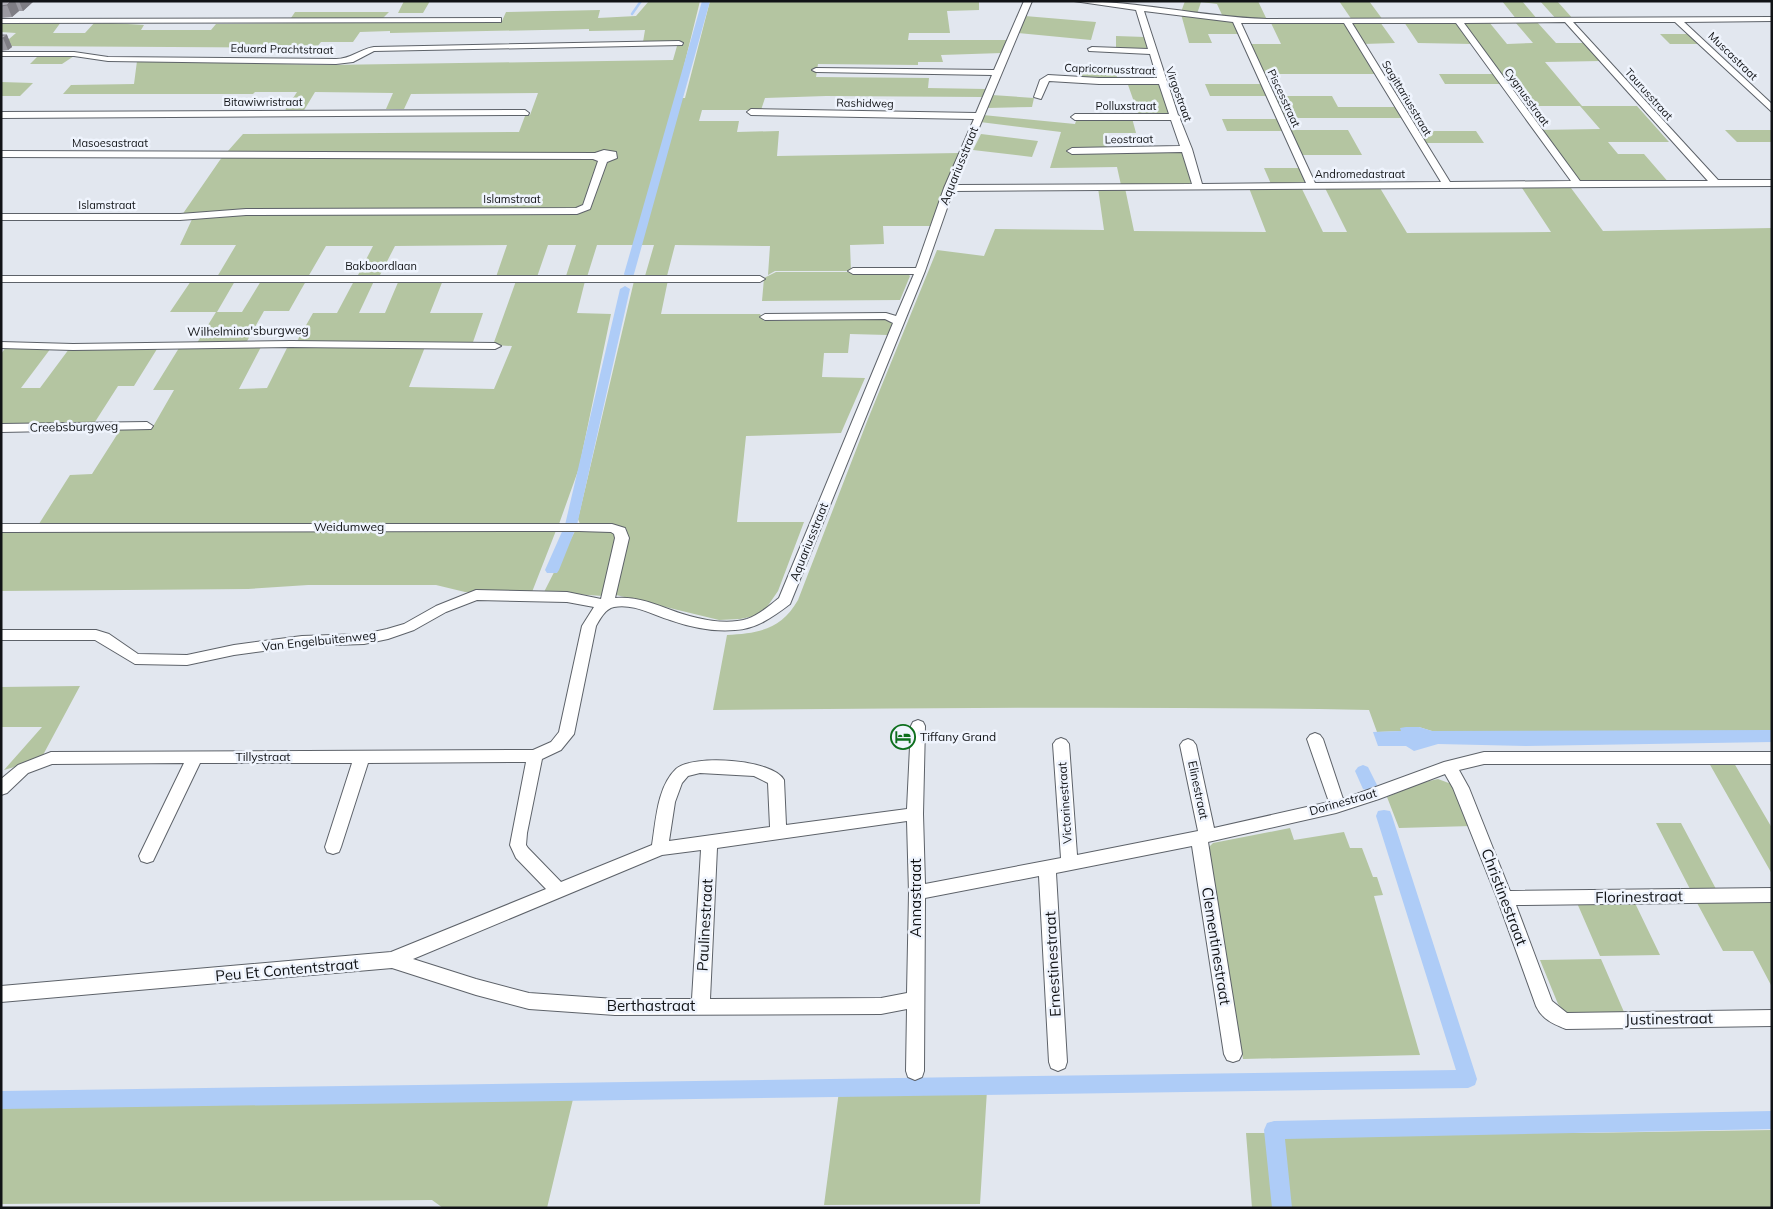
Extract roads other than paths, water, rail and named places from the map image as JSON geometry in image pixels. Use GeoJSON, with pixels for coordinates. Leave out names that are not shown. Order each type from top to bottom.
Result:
{"type":"FeatureCollection","features":[{"type":"Feature","properties":{"kind":"street","name":"Aquariusstraat"},"geometry":{"type":"LineString","coordinates":[[606,605],[632,602],[678,617],[725,626],[744,624],[763,618],[785,601],[920,271],[949,188],[1028,1]]}},
{"type":"Feature","properties":{"kind":"street"},"geometry":{"type":"LineString","coordinates":[[1078,1],[1236,20],[1772,19]]}},
{"type":"Feature","properties":{"kind":"street","name":"Virgostraat"},"geometry":{"type":"LineString","coordinates":[[1139,8],[1152,52],[1177,117],[1198,187]]}},
{"type":"Feature","properties":{"kind":"street","name":"Muscastraat"},"geometry":{"type":"LineString","coordinates":[[1678,19],[1772,109]]}},
{"type":"Feature","properties":{"kind":"street"},"geometry":{"type":"LineString","coordinates":[[1,21],[498,20]]}},
{"type":"Feature","properties":{"kind":"street","name":"Piscesstraat"},"geometry":{"type":"LineString","coordinates":[[1236,20],[1312,186]]}},
{"type":"Feature","properties":{"kind":"street","name":"Taurusstraat"},"geometry":{"type":"LineString","coordinates":[[1567,20],[1715,184]]}},
{"type":"Feature","properties":{"kind":"street","name":"Sagittariusstraat"},"geometry":{"type":"LineString","coordinates":[[1347,21],[1448,186]]}},
{"type":"Feature","properties":{"kind":"street","name":"Cygnusstraat"},"geometry":{"type":"LineString","coordinates":[[1459,21],[1578,185]]}},
{"type":"Feature","properties":{"kind":"street","name":"Eduard Prachtstraat"},"geometry":{"type":"LineString","coordinates":[[1,54],[74,54],[108,59],[331,62],[344,61],[360,52],[374,49],[679,43]]}},
{"type":"Feature","properties":{"kind":"street"},"geometry":{"type":"LineString","coordinates":[[1092,49],[1152,52]]}},
{"type":"Feature","properties":{"kind":"street"},"geometry":{"type":"LineString","coordinates":[[816,70],[997,72]]}},
{"type":"Feature","properties":{"kind":"street","name":"Capricornusstraat"},"geometry":{"type":"LineString","coordinates":[[1038,97],[1044,80],[1048,78],[1098,81],[1163,81]]}},
{"type":"Feature","properties":{"kind":"street","name":"Rashidweg"},"geometry":{"type":"LineString","coordinates":[[750,112],[980,116]]}},
{"type":"Feature","properties":{"kind":"street","name":"Bitawiwristraat"},"geometry":{"type":"LineString","coordinates":[[1,115],[525,113]]}},
{"type":"Feature","properties":{"kind":"street","name":"Polluxstraat"},"geometry":{"type":"LineString","coordinates":[[1075,117],[1177,117]]}},
{"type":"Feature","properties":{"kind":"street","name":"Leostraat"},"geometry":{"type":"LineString","coordinates":[[1072,151],[1186,149]]}},
{"type":"Feature","properties":{"kind":"street","name":"Masoesastraat"},"geometry":{"type":"LineString","coordinates":[[1,154],[600,158],[587,207]]}},
{"type":"Feature","properties":{"kind":"street","name":"Andromedastraat"},"geometry":{"type":"LineString","coordinates":[[949,188],[1772,183]]}},
{"type":"Feature","properties":{"kind":"street","name":"Islamstraat"},"geometry":{"type":"LineString","coordinates":[[1,217],[180,217],[246,212],[577,212],[584,215],[595,213],[594,210],[587,207]]}},
{"type":"Feature","properties":{"kind":"street"},"geometry":{"type":"LineString","coordinates":[[854,271],[920,271]]}},
{"type":"Feature","properties":{"kind":"street","name":"Bakboordlaan"},"geometry":{"type":"LineString","coordinates":[[1,279],[760,279]]}},
{"type":"Feature","properties":{"kind":"street"},"geometry":{"type":"LineString","coordinates":[[765,317],[886,316],[899,321]]}},
{"type":"Feature","properties":{"kind":"street","name":"Wilhelmina'sburgweg"},"geometry":{"type":"LineString","coordinates":[[1,345],[73,347],[291,344],[495,346]]}},
{"type":"Feature","properties":{"kind":"street","name":"Creebsburgweg"},"geometry":{"type":"LineString","coordinates":[[1,428],[147,426]]}},
{"type":"Feature","properties":{"kind":"street","name":"Weidumweg"},"geometry":{"type":"LineString","coordinates":[[1,528],[612,528],[622,534],[606,605]]}},
{"type":"Feature","properties":{"kind":"street","name":"Van Engelbuitenweg"},"geometry":{"type":"LineString","coordinates":[[1,635],[96,635],[104,638],[135,659],[187,660],[234,650],[302,641],[364,639],[388,634],[409,627],[441,609],[476,595],[567,597],[606,605]]}},
{"type":"Feature","properties":{"kind":"street"},"geometry":{"type":"LineString","coordinates":[[560,892],[522,853],[518,845],[536,756],[556,746],[566,734],[589,626],[594,616],[606,605]]}},
{"type":"Feature","properties":{"kind":"street","name":"Annastraat"},"geometry":{"type":"LineString","coordinates":[[915,1071],[914,999],[917,893],[915,814],[918,726]]}},
{"type":"Feature","properties":{"kind":"street"},"geometry":{"type":"LineString","coordinates":[[1315,739],[1338,806]]}},
{"type":"Feature","properties":{"kind":"street","name":"Victorinestraat"},"geometry":{"type":"LineString","coordinates":[[1061,744],[1069,862]]}},
{"type":"Feature","properties":{"kind":"street","name":"Elinestraat"},"geometry":{"type":"LineString","coordinates":[[1188,745],[1203,836]]}},
{"type":"Feature","properties":{"kind":"street","name":"Tillystraat"},"geometry":{"type":"LineString","coordinates":[[2,789],[23,769],[51,758],[536,756]]}},
{"type":"Feature","properties":{"kind":"street"},"geometry":{"type":"LineString","coordinates":[[147,856],[195,757]]}},
{"type":"Feature","properties":{"kind":"street"},"geometry":{"type":"LineString","coordinates":[[334,847],[362,757]]}},
{"type":"Feature","properties":{"kind":"street","name":"Dorinestraat"},"geometry":{"type":"LineString","coordinates":[[917,893],[1203,836],[1338,806],[1449,766],[1484,758],[1772,758]]}},
{"type":"Feature","properties":{"kind":"street","name":"Christinestraat"},"geometry":{"type":"LineString","coordinates":[[1449,766],[1461,788],[1505,898],[1545,1006],[1555,1016],[1566,1021]]}},
{"type":"Feature","properties":{"kind":"street"},"geometry":{"type":"LineString","coordinates":[[660,850],[670,786],[679,774],[689,768],[754,769],[768,773],[776,780],[778,832]]}},
{"type":"Feature","properties":{"kind":"street","name":"Peu Et Contentstraat"},"geometry":{"type":"LineString","coordinates":[[1,994],[392,960],[660,850],[915,814]]}},
{"type":"Feature","properties":{"kind":"street","name":"Clementinestraat"},"geometry":{"type":"LineString","coordinates":[[1203,836],[1233,1054]]}},
{"type":"Feature","properties":{"kind":"street","name":"Paulinestraat"},"geometry":{"type":"LineString","coordinates":[[701,1006],[709,844]]}},
{"type":"Feature","properties":{"kind":"street","name":"Ernestinestraat"},"geometry":{"type":"LineString","coordinates":[[1047,867],[1058,1062]]}},
{"type":"Feature","properties":{"kind":"street","name":"Florinestraat"},"geometry":{"type":"LineString","coordinates":[[1505,898],[1772,895]]}},
{"type":"Feature","properties":{"kind":"street","name":"Berthastraat"},"geometry":{"type":"LineString","coordinates":[[392,960],[476,987],[529,1001],[614,1007],[881,1006],[914,999]]}},
{"type":"Feature","properties":{"kind":"street","name":"Justinestraat"},"geometry":{"type":"LineString","coordinates":[[1566,1021],[1772,1018]]}},
{"type":"Feature","properties":{"kind":"water"},"geometry":{"type":"Polygon","coordinates":[[[1419,727],[1432,731],[1772,730],[1772,742],[1526,746],[1438,744],[1414,751],[1406,746],[1378,746],[1373,732],[1401,731],[1400,728],[1419,727]]]}},
{"type":"Feature","properties":{"kind":"waterway"},"geometry":{"type":"LineString","coordinates":[[632,14],[641,1]]}},
{"type":"Feature","properties":{"kind":"waterway"},"geometry":{"type":"LineString","coordinates":[[629,274],[706,1]]}},
{"type":"Feature","properties":{"kind":"waterway"},"geometry":{"type":"LineString","coordinates":[[552,570],[571,525],[625,289]]}},
{"type":"Feature","properties":{"kind":"waterway"},"geometry":{"type":"LineString","coordinates":[[1363,771],[1369,785]]}},
{"type":"Feature","properties":{"kind":"waterway"},"geometry":{"type":"LineString","coordinates":[[1,1100],[1468,1079],[1384,816]]}},
{"type":"Feature","properties":{"kind":"waterway"},"geometry":{"type":"LineString","coordinates":[[1282,1208],[1274,1130],[1772,1120]]}},
{"type":"Feature","properties":{"kind":"place","name":"Tiffany Grand"},"geometry":{"type":"Point","coordinates":[903,737]}}]}
